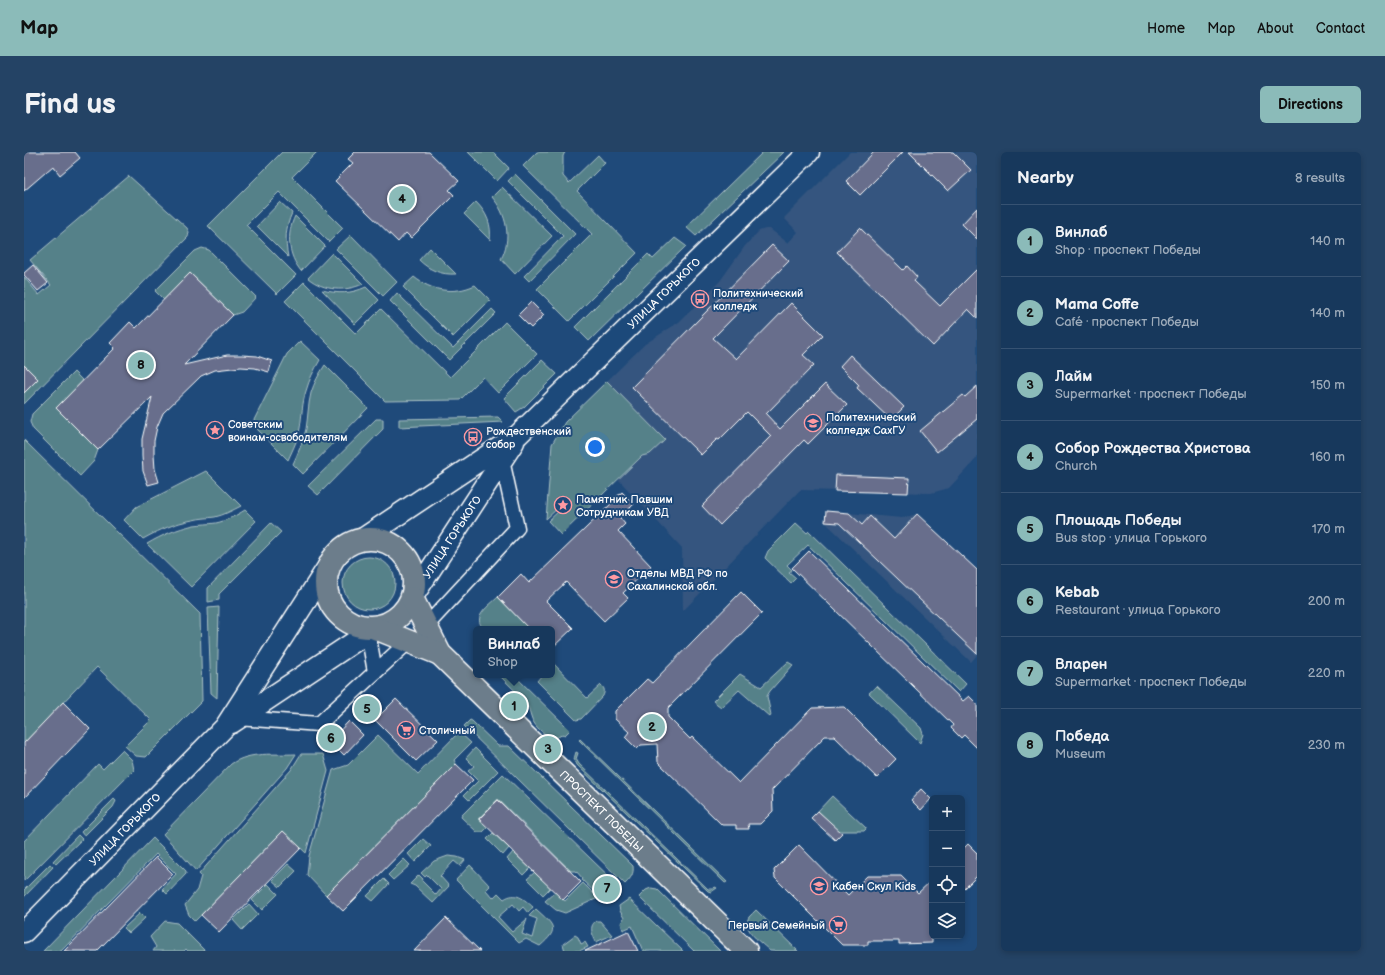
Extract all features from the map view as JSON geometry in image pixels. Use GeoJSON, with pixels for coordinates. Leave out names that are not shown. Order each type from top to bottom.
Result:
{"type":"FeatureCollection","features":[{"type":"Feature","properties":{"kind":"main road","name":"УЛИЦА ГОРЬКОГО"},"geometry":{"type":"LineString","coordinates":[[362,539],[518,435],[809,152]]}},
{"type":"Feature","properties":{"kind":"main road","name":"УЛИЦА ГОРЬКОГО"},"geometry":{"type":"LineString","coordinates":[[412,598],[518,435]]}},
{"type":"Feature","properties":{"kind":"main road"},"geometry":{"type":"LineString","coordinates":[[362,539],[375,539],[388,542],[399,549],[408,560],[413,572],[415,585],[412,598],[406,610],[398,619],[387,625],[371,630],[352,624],[334,610],[327,596],[325,580],[329,565],[337,553],[348,544],[362,539]]}},
{"type":"Feature","properties":{"kind":"main road","name":"УЛИЦА ГОРЬКОГО"},"geometry":{"type":"LineString","coordinates":[[232,723],[329,565]]}},
{"type":"Feature","properties":{"kind":"main road","name":"ПРОСПЕКТ ПОБЕДЫ"},"geometry":{"type":"LineString","coordinates":[[412,598],[440,654],[746,951]]}},
{"type":"Feature","properties":{"kind":"main road","name":"УЛИЦА ГОРЬКОГО"},"geometry":{"type":"LineString","coordinates":[[24,932],[232,723],[371,630]]}},
{"type":"Feature","properties":{"kind":"main road","name":"ПРОСПЕКТ ПОБЕДЫ"},"geometry":{"type":"LineString","coordinates":[[371,630],[409,641],[440,654]]}},
{"type":"Feature","properties":{"kind":"street"},"geometry":{"type":"LineString","coordinates":[[426,626],[517,528],[502,460]]}},
{"type":"Feature","properties":{"kind":"street"},"geometry":{"type":"LineString","coordinates":[[371,630],[375,672]]}},
{"type":"Feature","properties":{"kind":"street"},"geometry":{"type":"LineString","coordinates":[[232,723],[319,724],[409,641]]}},
{"type":"Feature","properties":{"kind":"shaded area","name":"Политехнический колледж СахГУ"},"geometry":{"type":"Polygon","coordinates":[[[850,152],[977,152],[977,458],[949,488],[931,493],[800,490],[683,611],[682,548],[618,479],[642,456],[650,454],[664,440],[607,381],[645,344],[679,322],[720,281],[745,246],[759,231],[770,229],[788,243],[798,232],[784,218],[850,152]]]}},
{"type":"Feature","properties":{"kind":"shaded area"},"geometry":{"type":"Polygon","coordinates":[[[826,511],[902,518],[917,514],[977,570],[977,655],[971,662],[825,522],[826,511]]]}},
{"type":"Feature","properties":{"kind":"green space"},"geometry":{"type":"Polygon","coordinates":[[[282,152],[317,152],[292,177],[343,228],[329,242],[279,192],[246,225],[296,275],[277,294],[208,226],[282,152]]]}},
{"type":"Feature","properties":{"kind":"green space"},"geometry":{"type":"Polygon","coordinates":[[[468,152],[493,152],[509,168],[497,181],[468,152]]]}},
{"type":"Feature","properties":{"kind":"green space"},"geometry":{"type":"Polygon","coordinates":[[[537,152],[565,152],[563,156],[563,176],[569,183],[598,155],[605,163],[577,191],[637,253],[569,321],[537,289],[592,234],[523,166],[537,152]]]}},
{"type":"Feature","properties":{"kind":"green space"},"geometry":{"type":"Polygon","coordinates":[[[763,152],[784,152],[696,236],[686,227],[763,152]]]}},
{"type":"Feature","properties":{"kind":"green space"},"geometry":{"type":"Polygon","coordinates":[[[515,174],[575,234],[529,281],[524,276],[563,236],[508,181],[515,174]]]}},
{"type":"Feature","properties":{"kind":"green space"},"geometry":{"type":"Polygon","coordinates":[[[129,176],[187,228],[189,232],[188,237],[24,404],[24,277],[39,295],[51,285],[30,260],[129,176]]]}},
{"type":"Feature","properties":{"kind":"green space"},"geometry":{"type":"Polygon","coordinates":[[[502,187],[552,236],[515,274],[501,259],[506,243],[506,227],[501,211],[492,197],[502,187]]]}},
{"type":"Feature","properties":{"kind":"green space"},"geometry":{"type":"Polygon","coordinates":[[[280,202],[292,213],[286,235],[288,257],[257,226],[280,202]]]}},
{"type":"Feature","properties":{"kind":"green space"},"geometry":{"type":"Polygon","coordinates":[[[476,202],[483,210],[488,220],[490,240],[464,214],[476,202]]]}},
{"type":"Feature","properties":{"kind":"green space"},"geometry":{"type":"Polygon","coordinates":[[[295,216],[325,246],[301,271],[293,258],[290,245],[290,230],[295,216]]]}},
{"type":"Feature","properties":{"kind":"green space"},"geometry":{"type":"Polygon","coordinates":[[[351,235],[397,282],[383,296],[336,249],[351,235]]]}},
{"type":"Feature","properties":{"kind":"green space"},"geometry":{"type":"Polygon","coordinates":[[[675,238],[686,246],[589,341],[575,327],[648,254],[653,259],[675,238]]]}},
{"type":"Feature","properties":{"kind":"green space"},"geometry":{"type":"Polygon","coordinates":[[[202,248],[209,250],[256,297],[242,312],[233,315],[190,273],[164,300],[155,291],[195,251],[202,248]]]}},
{"type":"Feature","properties":{"kind":"green space"},"geometry":{"type":"Polygon","coordinates":[[[430,248],[456,274],[445,274],[436,271],[427,267],[419,260],[430,248]]]}},
{"type":"Feature","properties":{"kind":"green space"},"geometry":{"type":"Polygon","coordinates":[[[332,253],[363,284],[356,287],[335,289],[321,286],[308,278],[332,253]]]}},
{"type":"Feature","properties":{"kind":"green space"},"geometry":{"type":"Polygon","coordinates":[[[414,277],[428,286],[443,290],[459,290],[475,285],[490,300],[453,337],[403,287],[414,277]]]}},
{"type":"Feature","properties":{"kind":"green space"},"geometry":{"type":"Polygon","coordinates":[[[304,282],[356,334],[381,309],[450,377],[505,322],[537,354],[498,393],[483,377],[460,400],[385,401],[285,301],[304,282]]]}},
{"type":"Feature","properties":{"kind":"green space"},"geometry":{"type":"Polygon","coordinates":[[[366,287],[379,300],[355,324],[322,290],[344,293],[366,287]]]}},
{"type":"Feature","properties":{"kind":"green space"},"geometry":{"type":"Polygon","coordinates":[[[397,293],[453,348],[492,309],[496,313],[449,360],[390,301],[397,293]]]}},
{"type":"Feature","properties":{"kind":"green space"},"geometry":{"type":"Polygon","coordinates":[[[300,341],[320,360],[307,387],[299,432],[288,460],[252,424],[287,354],[300,341]]]}},
{"type":"Feature","properties":{"kind":"green space"},"geometry":{"type":"Polygon","coordinates":[[[542,360],[557,374],[524,407],[516,412],[504,398],[542,360]]]}},
{"type":"Feature","properties":{"kind":"green space"},"geometry":{"type":"Polygon","coordinates":[[[325,365],[368,408],[303,474],[293,464],[306,429],[311,393],[325,365]]]}},
{"type":"Feature","properties":{"kind":"green space"},"geometry":{"type":"Polygon","coordinates":[[[74,372],[83,381],[56,408],[98,450],[94,461],[80,476],[33,429],[30,422],[32,414],[74,372]]]}},
{"type":"Feature","properties":{"kind":"green space"},"geometry":{"type":"Polygon","coordinates":[[[607,381],[665,440],[650,454],[642,456],[561,535],[548,521],[560,510],[562,512],[570,504],[564,498],[556,505],[558,508],[546,519],[552,444],[565,422],[607,381]]]}},
{"type":"Feature","properties":{"kind":"green space"},"geometry":{"type":"Polygon","coordinates":[[[498,417],[503,422],[399,427],[399,419],[498,417]]]}},
{"type":"Feature","properties":{"kind":"green space"},"geometry":{"type":"Polygon","coordinates":[[[376,419],[383,419],[383,429],[318,495],[308,486],[376,419]]]}},
{"type":"Feature","properties":{"kind":"green space"},"geometry":{"type":"Polygon","coordinates":[[[24,440],[200,614],[202,701],[146,757],[136,756],[125,746],[151,720],[97,667],[24,743],[24,440]]]}},
{"type":"Feature","properties":{"kind":"green space"},"geometry":{"type":"Polygon","coordinates":[[[206,471],[241,506],[215,517],[196,519],[173,525],[143,539],[124,520],[136,507],[206,471]]]}},
{"type":"Feature","properties":{"kind":"green space"},"geometry":{"type":"Polygon","coordinates":[[[245,510],[256,521],[191,587],[147,544],[176,530],[194,525],[220,522],[245,510]]]}},
{"type":"Feature","properties":{"kind":"green space"},"geometry":{"type":"Polygon","coordinates":[[[271,523],[281,532],[219,594],[219,600],[208,602],[208,588],[271,523]]]}},
{"type":"Feature","properties":{"kind":"green space"},"geometry":{"type":"Polygon","coordinates":[[[796,523],[807,533],[809,531],[966,684],[959,692],[808,545],[787,565],[792,570],[789,572],[796,578],[791,583],[765,558],[768,551],[796,523]]]}},
{"type":"Feature","properties":{"kind":"green space"},"geometry":{"type":"Polygon","coordinates":[[[369,557],[379,559],[387,565],[393,573],[395,583],[393,593],[387,601],[379,607],[369,609],[359,607],[351,601],[345,593],[343,583],[345,573],[351,565],[359,559],[369,557]]]}},
{"type":"Feature","properties":{"kind":"green space"},"geometry":{"type":"Polygon","coordinates":[[[498,597],[526,626],[481,626],[479,620],[480,616],[498,597]]]}},
{"type":"Feature","properties":{"kind":"green space"},"geometry":{"type":"Polygon","coordinates":[[[219,607],[217,698],[211,693],[208,608],[219,607]]]}},
{"type":"Feature","properties":{"kind":"green space"},"geometry":{"type":"Polygon","coordinates":[[[788,662],[793,665],[767,696],[771,715],[770,717],[739,690],[721,707],[713,701],[740,674],[761,687],[788,662]]]}},
{"type":"Feature","properties":{"kind":"green space"},"geometry":{"type":"Polygon","coordinates":[[[555,665],[587,698],[601,685],[604,691],[603,696],[581,719],[576,720],[537,681],[540,678],[555,678],[555,665]]]}},
{"type":"Feature","properties":{"kind":"green space"},"geometry":{"type":"Polygon","coordinates":[[[502,678],[517,678],[570,730],[565,735],[563,734],[558,737],[545,734],[535,724],[528,707],[516,691],[502,678]]]}},
{"type":"Feature","properties":{"kind":"green space"},"geometry":{"type":"Polygon","coordinates":[[[877,686],[921,728],[923,734],[920,743],[869,693],[877,686]]]}},
{"type":"Feature","properties":{"kind":"green space"},"geometry":{"type":"Polygon","coordinates":[[[470,720],[498,746],[509,746],[633,866],[632,876],[625,884],[464,726],[470,720]]]}},
{"type":"Feature","properties":{"kind":"green space"},"geometry":{"type":"Polygon","coordinates":[[[459,732],[471,743],[454,760],[456,764],[326,895],[307,875],[309,856],[333,770],[348,765],[378,735],[418,774],[459,732]]]}},
{"type":"Feature","properties":{"kind":"green space"},"geometry":{"type":"Polygon","coordinates":[[[580,739],[727,882],[725,883],[579,740],[580,739]]]}},
{"type":"Feature","properties":{"kind":"green space"},"geometry":{"type":"Polygon","coordinates":[[[475,748],[498,771],[469,800],[464,795],[478,781],[468,771],[474,766],[466,758],[475,748]]]}},
{"type":"Feature","properties":{"kind":"green space"},"geometry":{"type":"Polygon","coordinates":[[[122,750],[132,760],[134,770],[24,881],[24,841],[98,764],[103,769],[122,750]]]}},
{"type":"Feature","properties":{"kind":"green space"},"geometry":{"type":"Polygon","coordinates":[[[576,752],[578,753],[576,759],[579,764],[708,889],[713,889],[715,887],[717,888],[711,892],[708,891],[577,765],[574,759],[576,752]]]}},
{"type":"Feature","properties":{"kind":"green space"},"geometry":{"type":"Polygon","coordinates":[[[296,754],[287,768],[196,871],[163,834],[231,764],[254,755],[296,754]]]}},
{"type":"Feature","properties":{"kind":"green space"},"geometry":{"type":"Polygon","coordinates":[[[301,754],[323,754],[328,771],[306,853],[283,831],[195,921],[189,915],[185,905],[197,890],[201,876],[199,874],[291,770],[301,754]]]}},
{"type":"Feature","properties":{"kind":"green space"},"geometry":{"type":"Polygon","coordinates":[[[503,774],[620,887],[600,897],[582,880],[583,879],[576,871],[571,871],[498,799],[478,819],[487,828],[483,832],[477,832],[461,817],[503,774]]]}},
{"type":"Feature","properties":{"kind":"green space"},"geometry":{"type":"Polygon","coordinates":[[[832,796],[866,828],[864,831],[825,831],[821,827],[827,820],[818,811],[832,796]]]}},
{"type":"Feature","properties":{"kind":"green space"},"geometry":{"type":"Polygon","coordinates":[[[114,799],[116,801],[113,807],[84,836],[81,832],[114,799]]]}},
{"type":"Feature","properties":{"kind":"green space"},"geometry":{"type":"Polygon","coordinates":[[[493,833],[509,848],[503,855],[487,839],[493,833]]]}},
{"type":"Feature","properties":{"kind":"green space"},"geometry":{"type":"Polygon","coordinates":[[[78,835],[82,839],[56,864],[53,861],[78,835]]]}},
{"type":"Feature","properties":{"kind":"green space"},"geometry":{"type":"Polygon","coordinates":[[[153,838],[186,871],[186,874],[167,894],[162,889],[176,874],[156,854],[61,951],[43,951],[153,838]]]}},
{"type":"Feature","properties":{"kind":"green space"},"geometry":{"type":"Polygon","coordinates":[[[423,839],[431,846],[415,862],[408,854],[423,839]]]}},
{"type":"Feature","properties":{"kind":"green space"},"geometry":{"type":"Polygon","coordinates":[[[513,852],[530,868],[523,875],[507,859],[513,852]]]}},
{"type":"Feature","properties":{"kind":"green space"},"geometry":{"type":"Polygon","coordinates":[[[448,856],[465,860],[460,866],[454,861],[440,876],[449,886],[433,903],[415,886],[410,884],[419,875],[423,879],[422,881],[436,895],[441,889],[427,875],[425,877],[421,873],[434,861],[448,856]]]}},
{"type":"Feature","properties":{"kind":"green space"},"geometry":{"type":"Polygon","coordinates":[[[404,859],[410,865],[393,880],[388,875],[404,859]]]}},
{"type":"Feature","properties":{"kind":"green space"},"geometry":{"type":"Polygon","coordinates":[[[50,864],[53,867],[24,897],[24,890],[50,864]]]}},
{"type":"Feature","properties":{"kind":"green space"},"geometry":{"type":"Polygon","coordinates":[[[288,864],[296,871],[280,887],[272,880],[288,864]]]}},
{"type":"Feature","properties":{"kind":"green space"},"geometry":{"type":"Polygon","coordinates":[[[470,865],[490,886],[486,890],[493,898],[498,893],[504,899],[516,896],[520,897],[533,907],[528,913],[523,907],[519,911],[513,904],[498,917],[512,932],[527,919],[522,934],[532,938],[537,919],[529,916],[536,909],[547,919],[552,927],[551,935],[547,940],[540,946],[526,939],[519,943],[456,880],[470,865]]]}},
{"type":"Feature","properties":{"kind":"green space"},"geometry":{"type":"Polygon","coordinates":[[[535,872],[551,887],[543,895],[527,879],[535,872]]]}},
{"type":"Feature","properties":{"kind":"green space"},"geometry":{"type":"Polygon","coordinates":[[[384,879],[389,884],[373,901],[367,896],[384,879]]]}},
{"type":"Feature","properties":{"kind":"green space"},"geometry":{"type":"Polygon","coordinates":[[[583,883],[598,898],[565,913],[556,910],[545,901],[555,892],[565,901],[583,883]]]}},
{"type":"Feature","properties":{"kind":"green space"},"geometry":{"type":"Polygon","coordinates":[[[268,884],[278,894],[262,910],[252,900],[268,884]]]}},
{"type":"Feature","properties":{"kind":"green space"},"geometry":{"type":"Polygon","coordinates":[[[651,888],[657,889],[720,951],[694,951],[639,897],[646,890],[651,888]]]}},
{"type":"Feature","properties":{"kind":"green space"},"geometry":{"type":"Polygon","coordinates":[[[629,899],[683,951],[643,951],[632,926],[623,930],[621,923],[624,918],[619,906],[629,899]]]}},
{"type":"Feature","properties":{"kind":"green space"},"geometry":{"type":"Polygon","coordinates":[[[249,904],[258,914],[242,930],[233,920],[249,904]]]}},
{"type":"Feature","properties":{"kind":"green space"},"geometry":{"type":"Polygon","coordinates":[[[756,910],[798,951],[770,951],[758,940],[750,931],[747,922],[749,917],[756,910]]]}},
{"type":"Feature","properties":{"kind":"green space"},"geometry":{"type":"Polygon","coordinates":[[[140,913],[145,918],[129,933],[124,928],[140,913]]]}},
{"type":"Feature","properties":{"kind":"green space"},"geometry":{"type":"Polygon","coordinates":[[[165,921],[177,923],[205,951],[188,951],[186,949],[184,951],[153,951],[156,947],[150,937],[165,921]]]}},
{"type":"Feature","properties":{"kind":"green space"},"geometry":{"type":"Polygon","coordinates":[[[596,921],[600,921],[612,935],[596,942],[592,926],[596,921]]]}},
{"type":"Feature","properties":{"kind":"green space"},"geometry":{"type":"Polygon","coordinates":[[[575,935],[578,937],[581,944],[585,942],[588,947],[579,951],[565,951],[563,944],[575,935]]]}},
{"type":"Feature","properties":{"kind":"building"},"geometry":{"type":"Polygon","coordinates":[[[24,152],[75,152],[80,158],[60,175],[53,166],[24,191],[24,152]]]}},
{"type":"Feature","properties":{"kind":"building"},"geometry":{"type":"Polygon","coordinates":[[[355,152],[429,152],[459,181],[449,190],[454,195],[411,238],[406,233],[398,242],[335,181],[353,163],[348,159],[355,152]]]}},
{"type":"Feature","properties":{"kind":"building"},"geometry":{"type":"Polygon","coordinates":[[[874,152],[903,152],[860,195],[846,181],[874,152]]]}},
{"type":"Feature","properties":{"kind":"building"},"geometry":{"type":"Polygon","coordinates":[[[909,152],[953,152],[971,170],[948,191],[909,152]]]}},
{"type":"Feature","properties":{"kind":"building"},"geometry":{"type":"Polygon","coordinates":[[[977,208],[977,239],[962,224],[977,208]]]}},
{"type":"Feature","properties":{"kind":"building"},"geometry":{"type":"Polygon","coordinates":[[[860,228],[903,270],[907,266],[917,277],[914,281],[940,306],[977,269],[977,318],[968,309],[933,346],[837,252],[860,228]]]}},
{"type":"Feature","properties":{"kind":"building"},"geometry":{"type":"Polygon","coordinates":[[[772,245],[789,261],[713,338],[736,359],[791,303],[823,335],[803,355],[814,365],[766,414],[780,429],[825,384],[847,405],[808,444],[804,440],[720,525],[702,506],[771,436],[747,412],[719,440],[717,439],[701,455],[632,387],[772,245]]]}},
{"type":"Feature","properties":{"kind":"building"},"geometry":{"type":"Polygon","coordinates":[[[33,265],[48,283],[38,291],[24,275],[24,273],[33,265]]]}},
{"type":"Feature","properties":{"kind":"building"},"geometry":{"type":"Polygon","coordinates":[[[190,273],[233,315],[184,365],[227,355],[257,356],[272,361],[269,372],[255,368],[241,367],[215,370],[201,376],[163,413],[157,427],[154,441],[155,469],[159,482],[148,485],[143,471],[142,439],[152,397],[98,450],[56,408],[115,348],[110,343],[130,322],[136,328],[190,273]]]}},
{"type":"Feature","properties":{"kind":"building"},"geometry":{"type":"Polygon","coordinates":[[[531,302],[544,315],[531,328],[518,315],[531,302]]]}},
{"type":"Feature","properties":{"kind":"building"},"geometry":{"type":"Polygon","coordinates":[[[850,355],[904,407],[891,420],[857,388],[859,385],[840,366],[850,355]]]}},
{"type":"Feature","properties":{"kind":"building"},"geometry":{"type":"Polygon","coordinates":[[[24,365],[38,379],[24,393],[24,365]]]}},
{"type":"Feature","properties":{"kind":"building"},"geometry":{"type":"Polygon","coordinates":[[[977,386],[977,419],[937,452],[920,431],[963,395],[965,397],[977,386]]]}},
{"type":"Feature","properties":{"kind":"building"},"geometry":{"type":"Polygon","coordinates":[[[836,475],[909,478],[908,493],[835,491],[836,475]]]}},
{"type":"Feature","properties":{"kind":"building","name":"Отделы МВД РФ по Сахалинской обл."},"geometry":{"type":"Polygon","coordinates":[[[622,492],[634,504],[620,518],[625,524],[618,531],[651,566],[623,593],[628,598],[604,621],[566,582],[546,601],[573,628],[555,645],[555,626],[526,626],[498,597],[521,574],[529,583],[614,501],[613,500],[622,492]]]}},
{"type":"Feature","properties":{"kind":"building"},"geometry":{"type":"Polygon","coordinates":[[[826,511],[849,513],[862,525],[870,516],[894,539],[917,514],[977,570],[977,654],[839,523],[825,522],[826,511]]]}},
{"type":"Feature","properties":{"kind":"building"},"geometry":{"type":"Polygon","coordinates":[[[809,551],[963,701],[969,696],[977,704],[977,748],[964,735],[961,738],[951,728],[953,725],[792,568],[809,551]]]}},
{"type":"Feature","properties":{"kind":"building"},"geometry":{"type":"Polygon","coordinates":[[[741,592],[762,613],[668,708],[668,717],[690,739],[692,737],[739,783],[812,708],[844,707],[896,759],[877,778],[834,736],[825,736],[772,790],[773,811],[760,824],[748,824],[749,829],[736,829],[736,825],[722,825],[658,762],[657,744],[641,745],[637,749],[625,737],[629,732],[615,719],[615,711],[647,679],[652,683],[741,592]]]}},
{"type":"Feature","properties":{"kind":"building","name":"Столичный"},"geometry":{"type":"Polygon","coordinates":[[[396,699],[438,740],[416,761],[375,720],[396,699]]]}},
{"type":"Feature","properties":{"kind":"building"},"geometry":{"type":"Polygon","coordinates":[[[63,702],[90,729],[24,798],[24,743],[63,702]]]}},
{"type":"Feature","properties":{"kind":"building"},"geometry":{"type":"Polygon","coordinates":[[[349,721],[363,735],[344,755],[330,741],[349,721]]]}},
{"type":"Feature","properties":{"kind":"building"},"geometry":{"type":"Polygon","coordinates":[[[456,764],[473,780],[343,911],[326,895],[456,764]]]}},
{"type":"Feature","properties":{"kind":"building"},"geometry":{"type":"Polygon","coordinates":[[[921,789],[929,797],[929,801],[921,810],[911,800],[921,789]]]}},
{"type":"Feature","properties":{"kind":"building"},"geometry":{"type":"Polygon","coordinates":[[[498,800],[581,882],[563,900],[479,819],[498,800]]]}},
{"type":"Feature","properties":{"kind":"building"},"geometry":{"type":"Polygon","coordinates":[[[818,811],[842,833],[835,840],[811,818],[818,811]]]}},
{"type":"Feature","properties":{"kind":"building"},"geometry":{"type":"Polygon","coordinates":[[[283,831],[301,848],[219,932],[201,915],[283,831]]]}},
{"type":"Feature","properties":{"kind":"building"},"geometry":{"type":"Polygon","coordinates":[[[968,844],[977,853],[977,876],[965,888],[965,867],[965,847],[968,844]]]}},
{"type":"Feature","properties":{"kind":"building"},"geometry":{"type":"Polygon","coordinates":[[[799,845],[848,895],[867,876],[901,876],[918,893],[929,883],[929,939],[932,939],[932,943],[899,944],[899,941],[868,941],[868,945],[842,945],[775,878],[774,870],[799,845]]]}},
{"type":"Feature","properties":{"kind":"building"},"geometry":{"type":"Polygon","coordinates":[[[156,857],[173,874],[97,951],[64,951],[156,857]]]}},
{"type":"Feature","properties":{"kind":"building"},"geometry":{"type":"Polygon","coordinates":[[[446,918],[480,951],[414,951],[446,918]]]}},
{"type":"Feature","properties":{"kind":"building"},"geometry":{"type":"Polygon","coordinates":[[[628,931],[638,951],[585,951],[615,937],[628,931]]]}},
{"type":"Feature","properties":{"kind":"place","name":"Собор Рождества Христова"},"geometry":{"type":"Point","coordinates":[402,199]}},
{"type":"Feature","properties":{"kind":"place","name":"Политехнический колледж"},"geometry":{"type":"Point","coordinates":[700,299]}},
{"type":"Feature","properties":{"kind":"place","name":"Победа"},"geometry":{"type":"Point","coordinates":[141,365]}},
{"type":"Feature","properties":{"kind":"place","name":"Политехнический колледж СахГУ"},"geometry":{"type":"Point","coordinates":[813,423]}},
{"type":"Feature","properties":{"kind":"place","name":"Советским воинам-освободителям"},"geometry":{"type":"Point","coordinates":[215,430]}},
{"type":"Feature","properties":{"kind":"place","name":"Рождественский собор"},"geometry":{"type":"Point","coordinates":[473,437]}},
{"type":"Feature","properties":{"kind":"place","name":"Памятник Павшим Сотрудникам УВД"},"geometry":{"type":"Point","coordinates":[563,505]}},
{"type":"Feature","properties":{"kind":"place","name":"Отделы МВД РФ по Сахалинской обл."},"geometry":{"type":"Point","coordinates":[614,579]}},
{"type":"Feature","properties":{"kind":"place","name":"Винлаб"},"geometry":{"type":"Point","coordinates":[514,706]}},
{"type":"Feature","properties":{"kind":"place","name":"Площадь Победы"},"geometry":{"type":"Point","coordinates":[367,709]}},
{"type":"Feature","properties":{"kind":"place","name":"Mama Coffe"},"geometry":{"type":"Point","coordinates":[652,727]}},
{"type":"Feature","properties":{"kind":"place","name":"Столичный"},"geometry":{"type":"Point","coordinates":[406,730]}},
{"type":"Feature","properties":{"kind":"place","name":"Kebab"},"geometry":{"type":"Point","coordinates":[331,738]}},
{"type":"Feature","properties":{"kind":"place","name":"Лайм"},"geometry":{"type":"Point","coordinates":[548,749]}},
{"type":"Feature","properties":{"kind":"place","name":"Кабен Скул Kids"},"geometry":{"type":"Point","coordinates":[819,886]}},
{"type":"Feature","properties":{"kind":"place","name":"Вларен"},"geometry":{"type":"Point","coordinates":[607,889]}},
{"type":"Feature","properties":{"kind":"place","name":"Первый Семейный"},"geometry":{"type":"Point","coordinates":[838,925]}}]}
